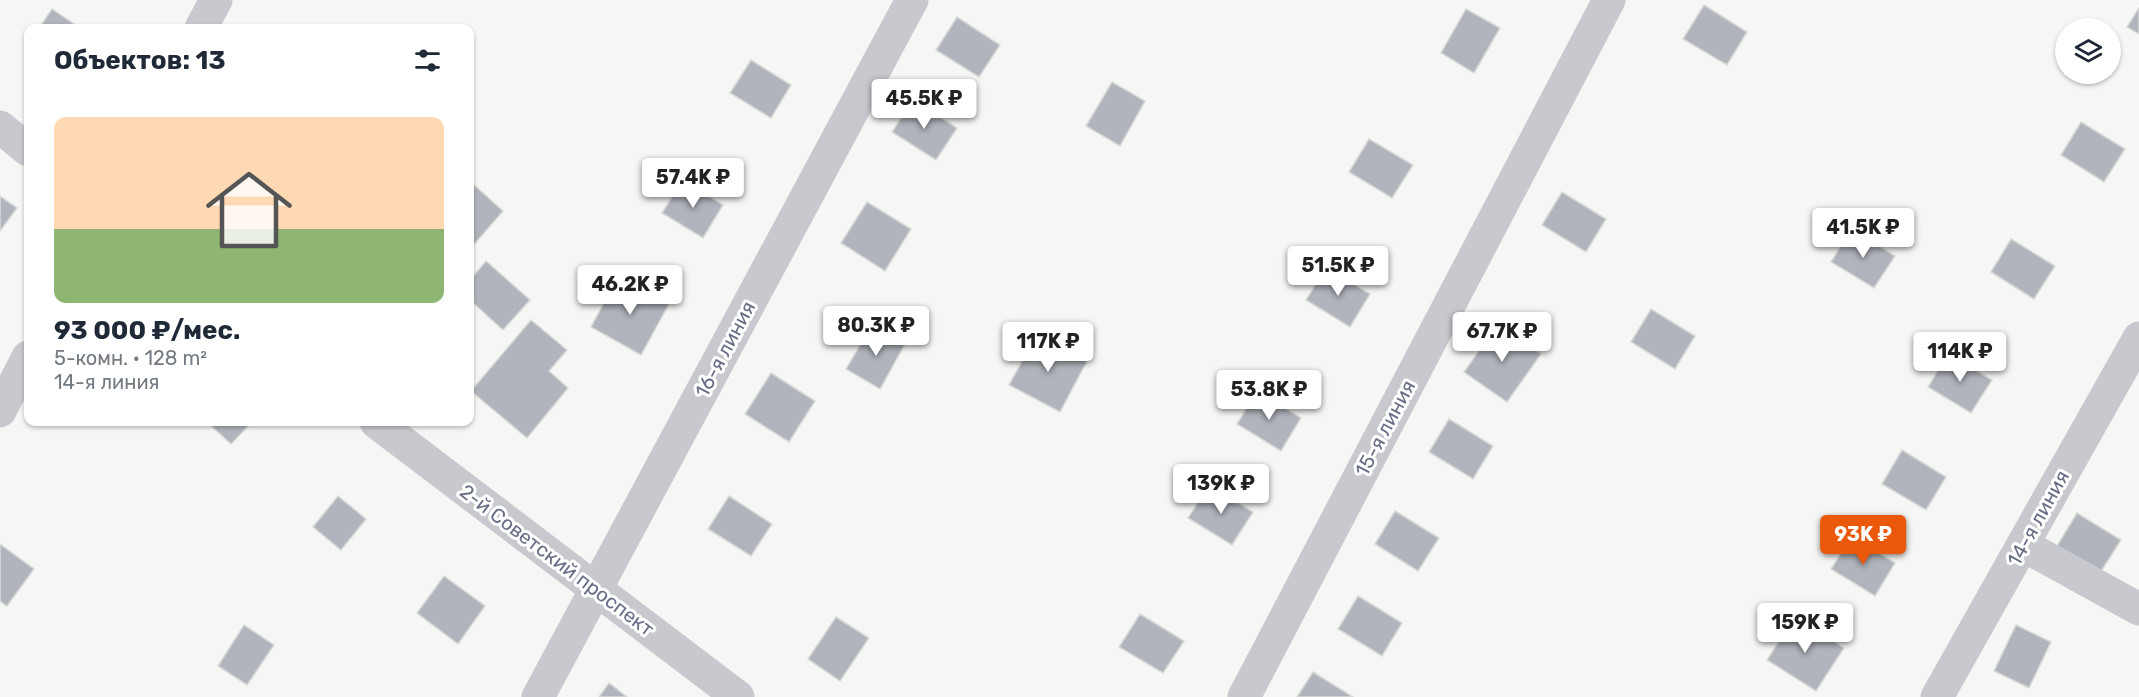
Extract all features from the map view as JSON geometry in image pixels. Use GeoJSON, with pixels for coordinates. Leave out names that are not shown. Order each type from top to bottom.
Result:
{"type":"FeatureCollection","features":[{"type":"Feature","properties":{"kind":"street"},"geometry":{"type":"LineString","coordinates":[[203,24],[216,0]]}},
{"type":"Feature","properties":{"kind":"street","name":"16-я линия"},"geometry":{"type":"LineString","coordinates":[[538,697],[912,0]]}},
{"type":"Feature","properties":{"kind":"street","name":"15-я линия"},"geometry":{"type":"LineString","coordinates":[[1244,697],[1609,0]]}},
{"type":"Feature","properties":{"kind":"street"},"geometry":{"type":"LineString","coordinates":[[0,127],[24,147]]}},
{"type":"Feature","properties":{"kind":"street","name":"14-я линия"},"geometry":{"type":"LineString","coordinates":[[1937,697],[2139,338]]}},
{"type":"Feature","properties":{"kind":"street"},"geometry":{"type":"LineString","coordinates":[[0,411],[24,365]]}},
{"type":"Feature","properties":{"kind":"street","name":"2-й Советский проспект"},"geometry":{"type":"LineString","coordinates":[[381,426],[738,697]]}},
{"type":"Feature","properties":{"kind":"street"},"geometry":{"type":"LineString","coordinates":[[2023,545],[2139,609]]}},
{"type":"Feature","properties":{"kind":"building"},"geometry":{"type":"Polygon","coordinates":[[[1704,5],[1747,32],[1727,65],[1683,39],[1704,5]]]}},
{"type":"Feature","properties":{"kind":"building"},"geometry":{"type":"Polygon","coordinates":[[[2139,8],[2139,34],[2127,27],[2139,8]]]}},
{"type":"Feature","properties":{"kind":"building"},"geometry":{"type":"Polygon","coordinates":[[[52,9],[74,24],[42,24],[52,9]]]}},
{"type":"Feature","properties":{"kind":"building"},"geometry":{"type":"Polygon","coordinates":[[[1466,9],[1500,28],[1474,73],[1441,53],[1466,9]]]}},
{"type":"Feature","properties":{"kind":"building"},"geometry":{"type":"Polygon","coordinates":[[[957,17],[1000,45],[979,77],[936,50],[957,17]]]}},
{"type":"Feature","properties":{"kind":"building"},"geometry":{"type":"Polygon","coordinates":[[[751,60],[791,85],[771,118],[730,93],[751,60]]]}},
{"type":"Feature","properties":{"kind":"building"},"geometry":{"type":"Polygon","coordinates":[[[1112,82],[1145,101],[1120,146],[1086,126],[1112,82]]]}},
{"type":"Feature","properties":{"kind":"building"},"geometry":{"type":"Polygon","coordinates":[[[913,100],[957,128],[936,160],[892,132],[913,100]]]}},
{"type":"Feature","properties":{"kind":"building"},"geometry":{"type":"Polygon","coordinates":[[[2081,122],[2125,149],[2104,182],[2061,155],[2081,122]]]}},
{"type":"Feature","properties":{"kind":"building"},"geometry":{"type":"Polygon","coordinates":[[[1369,139],[1413,165],[1392,198],[1349,172],[1369,139]]]}},
{"type":"Feature","properties":{"kind":"building"},"geometry":{"type":"Polygon","coordinates":[[[683,180],[723,205],[703,238],[662,213],[683,180]]]}},
{"type":"Feature","properties":{"kind":"building"},"geometry":{"type":"Polygon","coordinates":[[[474,185],[503,211],[474,244],[474,185]]]}},
{"type":"Feature","properties":{"kind":"building"},"geometry":{"type":"Polygon","coordinates":[[[1562,192],[1606,219],[1586,252],[1542,225],[1562,192]]]}},
{"type":"Feature","properties":{"kind":"building"},"geometry":{"type":"Polygon","coordinates":[[[0,196],[17,208],[0,231],[0,196]]]}},
{"type":"Feature","properties":{"kind":"building"},"geometry":{"type":"Polygon","coordinates":[[[867,202],[911,229],[885,271],[841,243],[867,202]]]}},
{"type":"Feature","properties":{"kind":"building"},"geometry":{"type":"Polygon","coordinates":[[[1851,229],[1895,256],[1874,288],[1831,262],[1851,229]]]}},
{"type":"Feature","properties":{"kind":"building"},"geometry":{"type":"Polygon","coordinates":[[[2011,239],[2055,266],[2034,299],[1991,272],[2011,239]]]}},
{"type":"Feature","properties":{"kind":"building"},"geometry":{"type":"Polygon","coordinates":[[[486,261],[530,300],[503,330],[474,304],[474,275],[486,261]]]}},
{"type":"Feature","properties":{"kind":"building"},"geometry":{"type":"Polygon","coordinates":[[[1326,268],[1370,294],[1350,327],[1306,300],[1326,268]]]}},
{"type":"Feature","properties":{"kind":"building"},"geometry":{"type":"Polygon","coordinates":[[[618,277],[669,304],[641,355],[591,327],[618,277]]]}},
{"type":"Feature","properties":{"kind":"building"},"geometry":{"type":"Polygon","coordinates":[[[1651,309],[1695,336],[1675,369],[1631,342],[1651,309]]]}},
{"type":"Feature","properties":{"kind":"building"},"geometry":{"type":"Polygon","coordinates":[[[531,320],[567,350],[549,371],[568,388],[527,438],[474,394],[474,387],[531,320]]]}},
{"type":"Feature","properties":{"kind":"building"},"geometry":{"type":"Polygon","coordinates":[[[1498,324],[1541,354],[1507,402],[1464,372],[1498,324]]]}},
{"type":"Feature","properties":{"kind":"building"},"geometry":{"type":"Polygon","coordinates":[[[872,325],[905,344],[880,389],[846,369],[872,325]]]}},
{"type":"Feature","properties":{"kind":"building"},"geometry":{"type":"Polygon","coordinates":[[[1037,334],[1087,361],[1060,412],[1009,385],[1037,334]]]}},
{"type":"Feature","properties":{"kind":"building"},"geometry":{"type":"Polygon","coordinates":[[[1948,354],[1992,380],[1971,413],[1928,387],[1948,354]]]}},
{"type":"Feature","properties":{"kind":"building"},"geometry":{"type":"Polygon","coordinates":[[[771,373],[815,401],[789,442],[745,414],[771,373]]]}},
{"type":"Feature","properties":{"kind":"building"},"geometry":{"type":"Polygon","coordinates":[[[1257,391],[1301,418],[1281,451],[1237,424],[1257,391]]]}},
{"type":"Feature","properties":{"kind":"building"},"geometry":{"type":"Polygon","coordinates":[[[1449,419],[1493,446],[1473,479],[1429,452],[1449,419]]]}},
{"type":"Feature","properties":{"kind":"building"},"geometry":{"type":"Polygon","coordinates":[[[211,426],[248,426],[231,444],[211,426]]]}},
{"type":"Feature","properties":{"kind":"building"},"geometry":{"type":"Polygon","coordinates":[[[1902,450],[1946,477],[1926,510],[1882,484],[1902,450]]]}},
{"type":"Feature","properties":{"kind":"building"},"geometry":{"type":"Polygon","coordinates":[[[1209,486],[1253,512],[1232,545],[1188,518],[1209,486]]]}},
{"type":"Feature","properties":{"kind":"building"},"geometry":{"type":"Polygon","coordinates":[[[338,496],[366,519],[341,550],[313,527],[338,496]]]}},
{"type":"Feature","properties":{"kind":"building"},"geometry":{"type":"Polygon","coordinates":[[[729,496],[772,524],[751,556],[708,529],[729,496]]]}},
{"type":"Feature","properties":{"kind":"building"},"geometry":{"type":"Polygon","coordinates":[[[1395,511],[1439,538],[1418,571],[1375,544],[1395,511]]]}},
{"type":"Feature","properties":{"kind":"building"},"geometry":{"type":"Polygon","coordinates":[[[2077,513],[2121,540],[2100,573],[2057,546],[2077,513]]]}},
{"type":"Feature","properties":{"kind":"building"},"geometry":{"type":"Polygon","coordinates":[[[1852,536],[1895,563],[1875,596],[1831,569],[1852,536]]]}},
{"type":"Feature","properties":{"kind":"building"},"geometry":{"type":"Polygon","coordinates":[[[0,544],[34,569],[7,606],[0,601],[0,544]]]}},
{"type":"Feature","properties":{"kind":"building"},"geometry":{"type":"Polygon","coordinates":[[[444,576],[485,606],[458,644],[417,613],[444,576]]]}},
{"type":"Feature","properties":{"kind":"building"},"geometry":{"type":"Polygon","coordinates":[[[1358,596],[1402,623],[1382,656],[1338,629],[1358,596]]]}},
{"type":"Feature","properties":{"kind":"building"},"geometry":{"type":"Polygon","coordinates":[[[1140,614],[1184,641],[1163,673],[1119,647],[1140,614]]]}},
{"type":"Feature","properties":{"kind":"building"},"geometry":{"type":"Polygon","coordinates":[[[1795,616],[1844,648],[1816,691],[1767,660],[1795,616]]]}},
{"type":"Feature","properties":{"kind":"building"},"geometry":{"type":"Polygon","coordinates":[[[836,617],[869,638],[840,681],[808,659],[836,617]]]}},
{"type":"Feature","properties":{"kind":"building"},"geometry":{"type":"Polygon","coordinates":[[[244,625],[274,645],[247,685],[218,666],[244,625]]]}},
{"type":"Feature","properties":{"kind":"building"},"geometry":{"type":"Polygon","coordinates":[[[2016,625],[2051,642],[2029,688],[1994,671],[2016,625]]]}},
{"type":"Feature","properties":{"kind":"building"},"geometry":{"type":"Polygon","coordinates":[[[1313,672],[1353,697],[1297,697],[1313,672]]]}},
{"type":"Feature","properties":{"kind":"building"},"geometry":{"type":"Polygon","coordinates":[[[609,683],[627,697],[599,697],[609,683]]]}}]}
